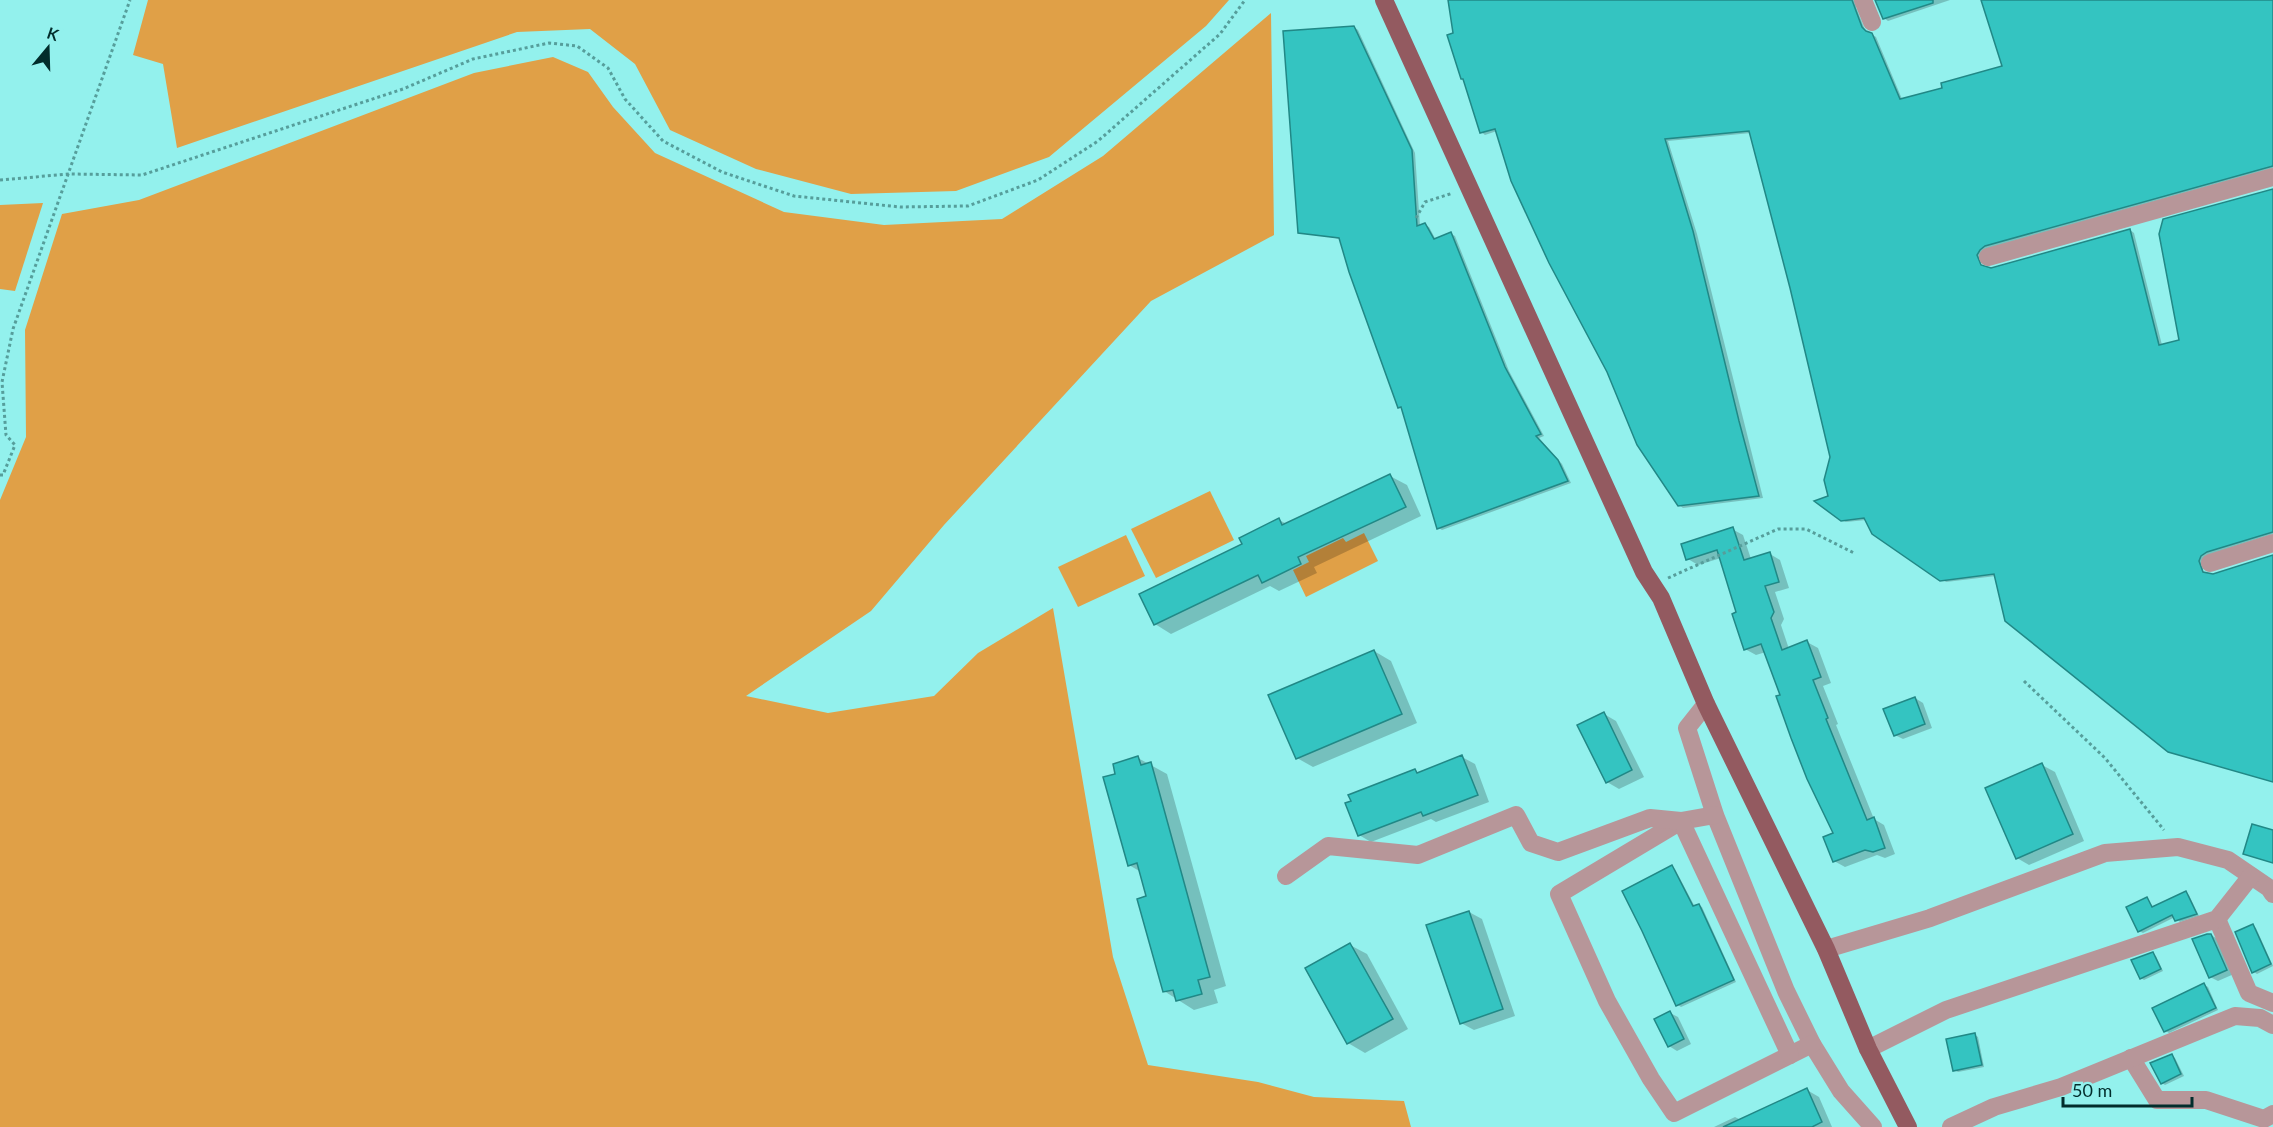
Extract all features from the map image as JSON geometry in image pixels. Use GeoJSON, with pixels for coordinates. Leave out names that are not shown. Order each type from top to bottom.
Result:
{"type":"FeatureCollection","features":[{"type":"Feature","properties":{"kind":"main road"},"geometry":{"type":"LineString","coordinates":[[1384,0],[1640,561],[1661,598],[1706,704],[1826,949],[1868,1049],[1908,1127]]}},
{"type":"Feature","properties":{"kind":"street"},"geometry":{"type":"LineString","coordinates":[[1863,0],[1872,22]]}},
{"type":"Feature","properties":{"kind":"street"},"geometry":{"type":"LineString","coordinates":[[1988,257],[2273,177]]}},
{"type":"Feature","properties":{"kind":"street"},"geometry":{"type":"LineString","coordinates":[[2210,563],[2273,543]]}},
{"type":"Feature","properties":{"kind":"street"},"geometry":{"type":"LineString","coordinates":[[1706,704],[1687,728],[1715,815],[1786,991],[1812,1044],[1841,1091],[1873,1127]]}},
{"type":"Feature","properties":{"kind":"street"},"geometry":{"type":"LineString","coordinates":[[1286,876],[1328,846],[1418,855],[1516,815],[1531,843],[1558,852],[1650,818],[1681,821],[1715,815]]}},
{"type":"Feature","properties":{"kind":"street"},"geometry":{"type":"LineString","coordinates":[[1681,821],[1790,1055]]}},
{"type":"Feature","properties":{"kind":"street"},"geometry":{"type":"LineString","coordinates":[[1681,821],[1559,894],[1607,1001],[1651,1079],[1674,1113],[1812,1044]]}},
{"type":"Feature","properties":{"kind":"street"},"geometry":{"type":"LineString","coordinates":[[1826,949],[1930,918],[2105,853],[2178,847],[2228,860],[2269,888],[2273,894]]}},
{"type":"Feature","properties":{"kind":"street"},"geometry":{"type":"LineString","coordinates":[[1868,1049],[1946,1010],[2217,919],[2251,876]]}},
{"type":"Feature","properties":{"kind":"street"},"geometry":{"type":"LineString","coordinates":[[2217,919],[2248,993],[2273,1003]]}},
{"type":"Feature","properties":{"kind":"street"},"geometry":{"type":"LineString","coordinates":[[1951,1127],[1994,1107],[2061,1087],[2235,1016],[2260,1018],[2273,1025]]}},
{"type":"Feature","properties":{"kind":"street"},"geometry":{"type":"LineString","coordinates":[[2131,1058],[2157,1100],[2206,1100],[2264,1119],[2273,1114]]}},
{"type":"Feature","properties":{"kind":"path"},"geometry":{"type":"LineString","coordinates":[[0,475],[3,475],[15,445],[6,435],[2,382],[14,329],[130,0]]}},
{"type":"Feature","properties":{"kind":"path"},"geometry":{"type":"LineString","coordinates":[[0,180],[69,174],[142,175],[403,89],[473,59],[549,43],[577,46],[608,68],[625,99],[663,141],[722,172],[794,196],[900,207],[968,206],[1038,180],[1098,141],[1220,34],[1245,0]]}},
{"type":"Feature","properties":{"kind":"path"},"geometry":{"type":"LineString","coordinates":[[1416,218],[1425,202],[1469,188]]}},
{"type":"Feature","properties":{"kind":"path"},"geometry":{"type":"LineString","coordinates":[[1653,585],[1778,529],[1806,529],[1854,554]]}},
{"type":"Feature","properties":{"kind":"path"},"geometry":{"type":"LineString","coordinates":[[2024,681],[2105,758],[2178,847]]}},
{"type":"Feature","properties":{"kind":"shaded area"},"geometry":{"type":"Polygon","coordinates":[[[148,0],[1229,0],[1206,26],[1049,157],[956,191],[851,194],[756,169],[670,130],[635,64],[590,29],[517,32],[177,148],[163,64],[133,55],[148,0]]]}},
{"type":"Feature","properties":{"kind":"shaded area"},"geometry":{"type":"Polygon","coordinates":[[[1271,13],[1274,235],[1151,301],[944,525],[871,611],[746,696],[828,713],[934,696],[978,653],[1053,608],[1113,957],[1148,1065],[1258,1082],[1314,1097],[1404,1101],[1411,1127],[0,1127],[0,500],[26,437],[25,330],[62,214],[139,200],[474,73],[553,57],[588,72],[613,107],[655,153],[784,212],[884,225],[1002,219],[1103,156],[1271,13]]]}},
{"type":"Feature","properties":{"kind":"shaded area"},"geometry":{"type":"Polygon","coordinates":[[[43,203],[15,291],[0,289],[0,205],[43,203]]]}},
{"type":"Feature","properties":{"kind":"shaded area"},"geometry":{"type":"Polygon","coordinates":[[[1210,491],[1234,540],[1156,578],[1131,529],[1210,491]]]}},
{"type":"Feature","properties":{"kind":"shaded area"},"geometry":{"type":"Polygon","coordinates":[[[1364,533],[1378,561],[1306,597],[1293,570],[1309,562],[1306,556],[1343,538],[1346,542],[1364,533]]]}},
{"type":"Feature","properties":{"kind":"shaded area"},"geometry":{"type":"Polygon","coordinates":[[[1126,535],[1145,576],[1078,607],[1058,567],[1126,535]]]}},
{"type":"Feature","properties":{"kind":"building"},"geometry":{"type":"Polygon","coordinates":[[[1448,0],[1852,0],[1862,27],[1872,33],[1900,99],[1942,88],[1941,83],[2002,66],[1981,0],[2273,0],[2273,166],[1985,246],[1977,255],[1981,265],[1991,268],[2130,229],[2159,345],[2179,340],[2159,234],[2163,219],[2273,189],[2273,532],[2207,552],[2201,556],[2199,561],[2203,572],[2213,574],[2273,555],[2273,782],[2168,752],[2005,621],[1994,574],[1940,581],[1872,534],[1864,518],[1841,521],[1814,501],[1828,496],[1824,480],[1830,457],[1790,288],[1749,131],[1665,139],[1693,231],[1759,496],[1678,506],[1637,445],[1607,372],[1549,263],[1511,181],[1495,129],[1480,133],[1447,35],[1453,33],[1448,0]]]}},
{"type":"Feature","properties":{"kind":"building"},"geometry":{"type":"Polygon","coordinates":[[[1875,0],[1933,0],[1933,3],[1883,19],[1875,0]]]}},
{"type":"Feature","properties":{"kind":"building"},"geometry":{"type":"Polygon","coordinates":[[[1354,26],[1412,150],[1417,226],[1425,223],[1434,239],[1451,232],[1505,367],[1541,434],[1536,436],[1558,460],[1568,481],[1437,529],[1401,407],[1398,408],[1339,238],[1298,233],[1283,31],[1354,26]]]}},
{"type":"Feature","properties":{"kind":"building"},"geometry":{"type":"Polygon","coordinates":[[[1390,474],[1406,507],[1298,557],[1301,564],[1262,583],[1258,575],[1154,625],[1139,594],[1242,544],[1239,538],[1279,518],[1282,525],[1390,474]]]}},
{"type":"Feature","properties":{"kind":"building"},"geometry":{"type":"Polygon","coordinates":[[[1733,527],[1744,560],[1770,552],[1779,582],[1765,586],[1774,612],[1771,618],[1782,650],[1807,640],[1821,677],[1813,680],[1828,718],[1826,719],[1867,820],[1874,817],[1885,848],[1873,852],[1865,850],[1833,862],[1823,837],[1833,833],[1807,779],[1791,738],[1776,696],[1780,695],[1761,644],[1744,650],[1732,614],[1736,612],[1717,550],[1686,560],[1681,544],[1733,527]]]}},
{"type":"Feature","properties":{"kind":"building"},"geometry":{"type":"Polygon","coordinates":[[[1374,650],[1402,714],[1296,759],[1268,695],[1374,650]]]}},
{"type":"Feature","properties":{"kind":"building"},"geometry":{"type":"Polygon","coordinates":[[[1915,697],[1925,724],[1894,736],[1883,709],[1915,697]]]}},
{"type":"Feature","properties":{"kind":"building"},"geometry":{"type":"Polygon","coordinates":[[[1604,712],[1632,770],[1606,783],[1577,725],[1604,712]]]}},
{"type":"Feature","properties":{"kind":"building"},"geometry":{"type":"Polygon","coordinates":[[[1462,755],[1478,795],[1423,816],[1421,812],[1358,836],[1345,803],[1351,801],[1348,795],[1415,769],[1417,773],[1462,755]]]}},
{"type":"Feature","properties":{"kind":"building"},"geometry":{"type":"Polygon","coordinates":[[[1138,756],[1141,765],[1151,762],[1210,977],[1198,980],[1202,994],[1176,1001],[1173,990],[1163,992],[1137,899],[1146,896],[1137,863],[1128,866],[1103,777],[1115,774],[1113,764],[1138,756]]]}},
{"type":"Feature","properties":{"kind":"building"},"geometry":{"type":"Polygon","coordinates":[[[2042,763],[2073,834],[2016,859],[1985,788],[2042,763]]]}},
{"type":"Feature","properties":{"kind":"building"},"geometry":{"type":"Polygon","coordinates":[[[2252,824],[2273,830],[2273,863],[2243,854],[2252,824]]]}},
{"type":"Feature","properties":{"kind":"building"},"geometry":{"type":"Polygon","coordinates":[[[1672,865],[1693,906],[1699,904],[1734,980],[1676,1006],[1622,891],[1672,865]]]}},
{"type":"Feature","properties":{"kind":"building"},"geometry":{"type":"Polygon","coordinates":[[[2186,891],[2197,914],[2175,921],[2172,915],[2138,932],[2126,907],[2147,897],[2152,907],[2186,891]]]}},
{"type":"Feature","properties":{"kind":"building"},"geometry":{"type":"Polygon","coordinates":[[[1469,911],[1503,1009],[1460,1024],[1426,925],[1469,911]]]}},
{"type":"Feature","properties":{"kind":"building"},"geometry":{"type":"Polygon","coordinates":[[[2253,924],[2271,964],[2252,973],[2235,932],[2253,924]]]}},
{"type":"Feature","properties":{"kind":"building"},"geometry":{"type":"Polygon","coordinates":[[[2211,934],[2227,970],[2209,978],[2192,939],[2211,934]]]}},
{"type":"Feature","properties":{"kind":"building"},"geometry":{"type":"Polygon","coordinates":[[[1350,943],[1393,1019],[1347,1044],[1305,968],[1350,943]]]}},
{"type":"Feature","properties":{"kind":"building"},"geometry":{"type":"Polygon","coordinates":[[[2153,952],[2161,969],[2140,979],[2131,960],[2153,952]]]}},
{"type":"Feature","properties":{"kind":"building"},"geometry":{"type":"Polygon","coordinates":[[[2204,983],[2216,1008],[2164,1032],[2152,1008],[2204,983]]]}},
{"type":"Feature","properties":{"kind":"building"},"geometry":{"type":"Polygon","coordinates":[[[1670,1011],[1684,1039],[1668,1047],[1654,1019],[1670,1011]]]}},
{"type":"Feature","properties":{"kind":"building"},"geometry":{"type":"Polygon","coordinates":[[[1975,1033],[1982,1065],[1953,1071],[1946,1039],[1975,1033]]]}},
{"type":"Feature","properties":{"kind":"building"},"geometry":{"type":"Polygon","coordinates":[[[2172,1054],[2181,1074],[2161,1084],[2150,1063],[2172,1054]]]}},
{"type":"Feature","properties":{"kind":"building"},"geometry":{"type":"Polygon","coordinates":[[[1807,1088],[1822,1122],[1812,1127],[1723,1127],[1807,1088]]]}}]}
